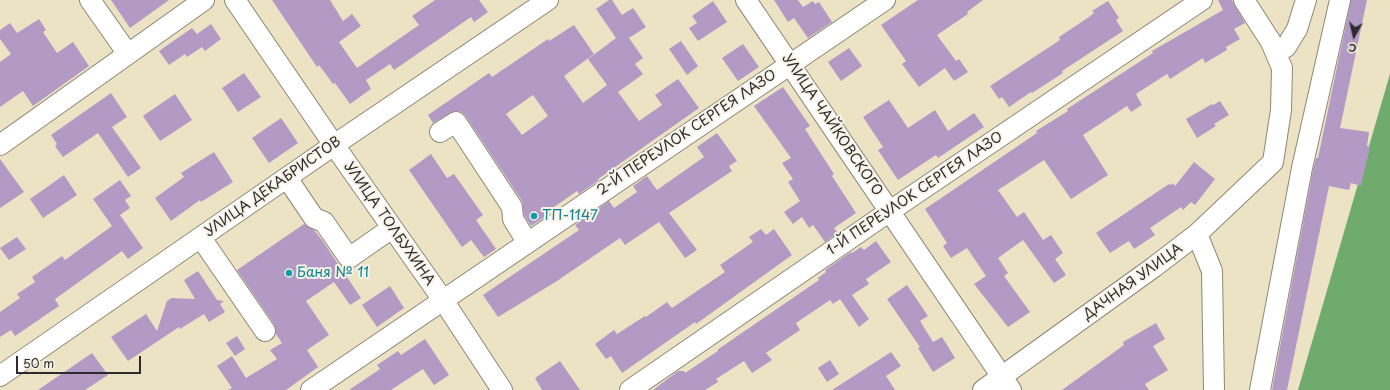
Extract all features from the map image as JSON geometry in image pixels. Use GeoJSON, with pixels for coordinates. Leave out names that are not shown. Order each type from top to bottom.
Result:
{"type":"FeatureCollection","features":[{"type":"Feature","properties":{"kind":"street"},"geometry":{"type":"LineString","coordinates":[[90,0],[128,54]]}},
{"type":"Feature","properties":{"kind":"street"},"geometry":{"type":"LineString","coordinates":[[0,145],[204,0]]}},
{"type":"Feature","properties":{"kind":"street","name":"УЛИЦА ТОЛБУХИНА"},"geometry":{"type":"LineString","coordinates":[[234,0],[443,300],[502,390]]}},
{"type":"Feature","properties":{"kind":"street","name":"УЛИЦА ДЕКАБРИСТОВ"},"geometry":{"type":"LineString","coordinates":[[0,376],[334,145],[548,0]]}},
{"type":"Feature","properties":{"kind":"street","name":"УЛИЦА ЧАЙКОВСКОГО"},"geometry":{"type":"LineString","coordinates":[[746,0],[1006,383]]}},
{"type":"Feature","properties":{"kind":"street","name":"2-Й ПЕРЕУЛОК СЕРГЕЯ ЛАЗО"},"geometry":{"type":"LineString","coordinates":[[311,390],[790,63],[885,0]]}},
{"type":"Feature","properties":{"kind":"street","name":"1-Й ПЕРЕУЛОК СЕРГЕЯ ЛАЗО"},"geometry":{"type":"LineString","coordinates":[[630,390],[890,211],[1202,0]]}},
{"type":"Feature","properties":{"kind":"street"},"geometry":{"type":"LineString","coordinates":[[1244,0],[1271,42],[1282,68],[1281,110],[1273,162],[1302,168]]}},
{"type":"Feature","properties":{"kind":"street"},"geometry":{"type":"LineString","coordinates":[[1275,51],[1286,47],[1297,29],[1306,0]]}},
{"type":"Feature","properties":{"kind":"street"},"geometry":{"type":"LineString","coordinates":[[1260,390],[1302,168],[1340,0]]}},
{"type":"Feature","properties":{"kind":"street"},"geometry":{"type":"LineString","coordinates":[[440,132],[456,122],[512,207],[513,219],[527,242]]}},
{"type":"Feature","properties":{"kind":"street","name":"ДАЧНАЯ УЛИЦА"},"geometry":{"type":"LineString","coordinates":[[983,390],[1006,383],[1197,234],[1273,162]]}},
{"type":"Feature","properties":{"kind":"street"},"geometry":{"type":"LineString","coordinates":[[287,178],[314,218],[324,222],[349,258],[392,228]]}},
{"type":"Feature","properties":{"kind":"street"},"geometry":{"type":"LineString","coordinates":[[1197,234],[1212,270],[1214,390]]}},
{"type":"Feature","properties":{"kind":"street"},"geometry":{"type":"LineString","coordinates":[[201,238],[265,331]]}},
{"type":"Feature","properties":{"kind":"green space"},"geometry":{"type":"Polygon","coordinates":[[[1390,74],[1390,390],[1298,390],[1390,74]]]}},
{"type":"Feature","properties":{"kind":"building"},"geometry":{"type":"Polygon","coordinates":[[[111,0],[169,0],[130,28],[111,0]]]}},
{"type":"Feature","properties":{"kind":"building"},"geometry":{"type":"Polygon","coordinates":[[[272,0],[330,0],[343,21],[352,14],[361,26],[339,42],[357,68],[419,25],[412,16],[435,0],[479,0],[488,12],[474,22],[471,17],[394,70],[390,64],[366,80],[371,89],[350,104],[335,83],[333,84],[319,65],[317,67],[272,0]]]}},
{"type":"Feature","properties":{"kind":"building"},"geometry":{"type":"Polygon","coordinates":[[[609,0],[612,0],[622,15],[633,8],[646,27],[629,38],[643,58],[635,64],[643,74],[618,92],[639,121],[662,105],[655,95],[678,79],[699,108],[579,194],[577,191],[544,214],[545,217],[531,226],[524,215],[522,201],[465,115],[461,112],[455,111],[433,123],[428,115],[489,73],[492,77],[548,39],[549,41],[574,25],[594,54],[564,76],[583,103],[607,85],[588,59],[616,38],[596,9],[609,0]],[[533,95],[506,114],[522,135],[548,116],[533,95]]]}},
{"type":"Feature","properties":{"kind":"building"},"geometry":{"type":"Polygon","coordinates":[[[774,0],[798,0],[803,7],[813,1],[815,4],[819,2],[832,22],[808,38],[794,18],[788,22],[774,0]]]}},
{"type":"Feature","properties":{"kind":"building"},"geometry":{"type":"Polygon","coordinates":[[[918,0],[983,0],[967,12],[968,14],[937,35],[956,61],[959,59],[968,72],[954,81],[945,68],[919,87],[902,64],[906,61],[881,25],[918,0]]]}},
{"type":"Feature","properties":{"kind":"building"},"geometry":{"type":"Polygon","coordinates":[[[1218,0],[1232,0],[1245,23],[1234,29],[1240,39],[1226,47],[1227,50],[1205,63],[1203,58],[1170,79],[1167,74],[1136,94],[1142,105],[1131,112],[1127,106],[1083,135],[1108,175],[1071,199],[1044,160],[998,190],[1017,217],[1024,212],[1043,240],[1051,235],[1063,253],[1055,259],[1066,275],[1054,283],[1023,240],[998,258],[1008,273],[1004,276],[1030,312],[1008,327],[974,284],[986,276],[967,248],[951,258],[943,246],[947,243],[925,209],[1037,133],[1036,131],[1068,111],[1067,109],[1153,53],[1152,51],[1223,10],[1218,0]]]}},
{"type":"Feature","properties":{"kind":"building"},"geometry":{"type":"Polygon","coordinates":[[[1351,0],[1367,0],[1340,128],[1369,132],[1367,146],[1370,147],[1361,186],[1351,183],[1349,190],[1329,186],[1287,390],[1272,390],[1313,170],[1316,158],[1318,158],[1351,0]]]}},
{"type":"Feature","properties":{"kind":"building"},"geometry":{"type":"Polygon","coordinates":[[[713,1],[727,22],[698,41],[689,28],[697,23],[692,16],[713,1]]]}},
{"type":"Feature","properties":{"kind":"building"},"geometry":{"type":"Polygon","coordinates":[[[1108,1],[1119,18],[1116,20],[1123,31],[1062,71],[1063,73],[1009,107],[1002,97],[999,99],[990,86],[1060,40],[1059,37],[1089,17],[1094,13],[1092,11],[1108,1]]]}},
{"type":"Feature","properties":{"kind":"building"},"geometry":{"type":"Polygon","coordinates":[[[39,19],[46,30],[43,32],[57,53],[73,42],[89,66],[33,106],[23,91],[0,107],[0,62],[11,54],[0,39],[0,30],[10,23],[17,33],[39,19]]]}},
{"type":"Feature","properties":{"kind":"building"},"geometry":{"type":"Polygon","coordinates":[[[211,24],[221,39],[205,51],[202,47],[187,57],[185,54],[169,65],[159,51],[192,28],[197,34],[211,24]]]}},
{"type":"Feature","properties":{"kind":"building"},"geometry":{"type":"Polygon","coordinates":[[[681,41],[698,66],[687,75],[669,49],[681,41]]]}},
{"type":"Feature","properties":{"kind":"building"},"geometry":{"type":"Polygon","coordinates":[[[743,44],[759,67],[738,81],[722,58],[743,44]]]}},
{"type":"Feature","properties":{"kind":"building"},"geometry":{"type":"Polygon","coordinates":[[[849,48],[862,66],[841,81],[828,62],[849,48]]]}},
{"type":"Feature","properties":{"kind":"building"},"geometry":{"type":"Polygon","coordinates":[[[244,73],[261,97],[238,112],[222,88],[244,73]]]}},
{"type":"Feature","properties":{"kind":"building"},"geometry":{"type":"Polygon","coordinates":[[[783,87],[810,126],[805,129],[834,174],[832,176],[856,213],[834,228],[838,233],[825,242],[813,225],[809,228],[802,217],[793,224],[784,212],[800,201],[788,182],[793,179],[782,163],[791,158],[754,106],[783,87]]]}},
{"type":"Feature","properties":{"kind":"building"},"geometry":{"type":"Polygon","coordinates":[[[111,93],[127,117],[112,127],[141,168],[128,177],[98,133],[63,157],[55,146],[57,144],[51,135],[111,93]]]}},
{"type":"Feature","properties":{"kind":"building"},"geometry":{"type":"Polygon","coordinates":[[[175,94],[192,120],[160,141],[143,116],[175,94]]]}},
{"type":"Feature","properties":{"kind":"building"},"geometry":{"type":"Polygon","coordinates":[[[889,100],[908,128],[935,110],[948,131],[974,113],[984,127],[938,158],[936,155],[898,180],[878,150],[883,147],[863,117],[889,100]]]}},
{"type":"Feature","properties":{"kind":"building"},"geometry":{"type":"Polygon","coordinates":[[[1220,101],[1229,115],[1214,124],[1216,126],[1197,138],[1186,119],[1220,101]]]}},
{"type":"Feature","properties":{"kind":"building"},"geometry":{"type":"Polygon","coordinates":[[[281,118],[298,143],[269,163],[252,138],[281,118]]]}},
{"type":"Feature","properties":{"kind":"building"},"geometry":{"type":"Polygon","coordinates":[[[717,133],[737,161],[729,166],[732,171],[669,213],[697,250],[685,258],[659,222],[625,245],[620,238],[557,281],[498,317],[483,295],[579,230],[575,225],[609,201],[614,208],[637,192],[633,186],[647,176],[657,190],[704,157],[697,147],[717,133]]]}},
{"type":"Feature","properties":{"kind":"building"},"geometry":{"type":"Polygon","coordinates":[[[214,152],[233,182],[201,202],[200,200],[171,221],[155,198],[184,177],[181,173],[214,152]]]}},
{"type":"Feature","properties":{"kind":"building"},"geometry":{"type":"Polygon","coordinates":[[[431,154],[447,178],[454,174],[483,215],[476,220],[496,249],[484,257],[471,240],[462,247],[409,170],[431,154]]]}},
{"type":"Feature","properties":{"kind":"building"},"geometry":{"type":"Polygon","coordinates":[[[0,159],[24,192],[0,208],[0,159]]]}},
{"type":"Feature","properties":{"kind":"building"},"geometry":{"type":"Polygon","coordinates":[[[1194,162],[1215,179],[1195,205],[1191,202],[1183,210],[1181,207],[1150,228],[1155,235],[1134,249],[1129,241],[1110,253],[1096,233],[1169,184],[1171,185],[1173,183],[1175,186],[1194,162]]]}},
{"type":"Feature","properties":{"kind":"building"},"geometry":{"type":"Polygon","coordinates":[[[64,175],[77,195],[43,218],[30,199],[64,175]]]}},
{"type":"Feature","properties":{"kind":"building"},"geometry":{"type":"Polygon","coordinates":[[[120,180],[131,196],[125,200],[130,208],[120,215],[143,248],[128,259],[122,251],[55,299],[59,306],[15,336],[11,330],[0,337],[0,312],[20,298],[17,294],[35,282],[32,277],[62,256],[65,260],[112,226],[93,199],[120,180]]]}},
{"type":"Feature","properties":{"kind":"building"},"geometry":{"type":"Polygon","coordinates":[[[304,224],[314,230],[322,240],[361,298],[350,305],[334,282],[306,301],[329,335],[307,350],[318,367],[286,390],[228,390],[232,388],[217,366],[232,356],[246,378],[277,359],[270,350],[282,343],[276,334],[274,324],[237,270],[304,224]]]}},
{"type":"Feature","properties":{"kind":"building"},"geometry":{"type":"Polygon","coordinates":[[[761,229],[766,235],[774,229],[792,255],[696,324],[695,322],[622,373],[611,356],[606,359],[595,344],[614,330],[617,334],[645,316],[646,317],[667,302],[672,308],[725,272],[720,265],[753,242],[749,237],[761,229]]]}},
{"type":"Feature","properties":{"kind":"building"},"geometry":{"type":"Polygon","coordinates":[[[17,237],[26,249],[9,260],[0,248],[17,237]]]}},
{"type":"Feature","properties":{"kind":"building"},"geometry":{"type":"Polygon","coordinates":[[[876,241],[891,262],[866,279],[869,284],[852,295],[869,319],[859,327],[840,299],[833,304],[830,300],[796,323],[800,330],[766,353],[772,360],[752,373],[744,361],[716,379],[718,382],[705,390],[653,390],[678,371],[684,371],[685,373],[718,351],[717,350],[819,280],[818,278],[826,272],[825,270],[851,252],[852,253],[861,247],[864,250],[876,241]]]}},
{"type":"Feature","properties":{"kind":"building"},"geometry":{"type":"Polygon","coordinates":[[[198,271],[217,300],[224,301],[220,304],[225,312],[209,322],[204,314],[180,329],[179,327],[128,361],[111,337],[146,314],[157,331],[167,301],[171,298],[195,299],[184,280],[198,271]]]}},
{"type":"Feature","properties":{"kind":"building"},"geometry":{"type":"Polygon","coordinates":[[[907,285],[928,316],[920,321],[933,342],[942,337],[955,358],[933,372],[918,348],[920,347],[887,299],[907,285]]]}},
{"type":"Feature","properties":{"kind":"building"},"geometry":{"type":"Polygon","coordinates":[[[390,286],[404,308],[377,327],[362,305],[390,286]]]}},
{"type":"Feature","properties":{"kind":"building"},"geometry":{"type":"Polygon","coordinates":[[[1156,323],[1165,339],[1153,346],[1168,370],[1145,384],[1149,390],[1062,390],[1124,345],[1123,342],[1156,323]]]}},
{"type":"Feature","properties":{"kind":"building"},"geometry":{"type":"Polygon","coordinates":[[[237,336],[245,349],[235,356],[226,343],[237,336]]]}},
{"type":"Feature","properties":{"kind":"building"},"geometry":{"type":"Polygon","coordinates":[[[425,339],[449,375],[434,385],[423,369],[391,390],[349,390],[380,369],[377,365],[398,351],[401,355],[425,339]]]}},
{"type":"Feature","properties":{"kind":"building"},"geometry":{"type":"Polygon","coordinates":[[[891,352],[901,366],[886,376],[895,390],[832,390],[891,352]]]}},
{"type":"Feature","properties":{"kind":"building"},"geometry":{"type":"Polygon","coordinates":[[[92,353],[108,375],[85,390],[38,390],[92,353]]]}},
{"type":"Feature","properties":{"kind":"building"},"geometry":{"type":"Polygon","coordinates":[[[830,360],[839,374],[827,382],[818,368],[830,360]]]}},
{"type":"Feature","properties":{"kind":"building"},"geometry":{"type":"Polygon","coordinates":[[[560,361],[580,390],[542,390],[535,378],[560,361]]]}},
{"type":"Feature","properties":{"kind":"place","name":"ТП-1147"},"geometry":{"type":"Point","coordinates":[534,216]}},
{"type":"Feature","properties":{"kind":"place","name":"Баня № 11"},"geometry":{"type":"Point","coordinates":[289,273]}}]}
